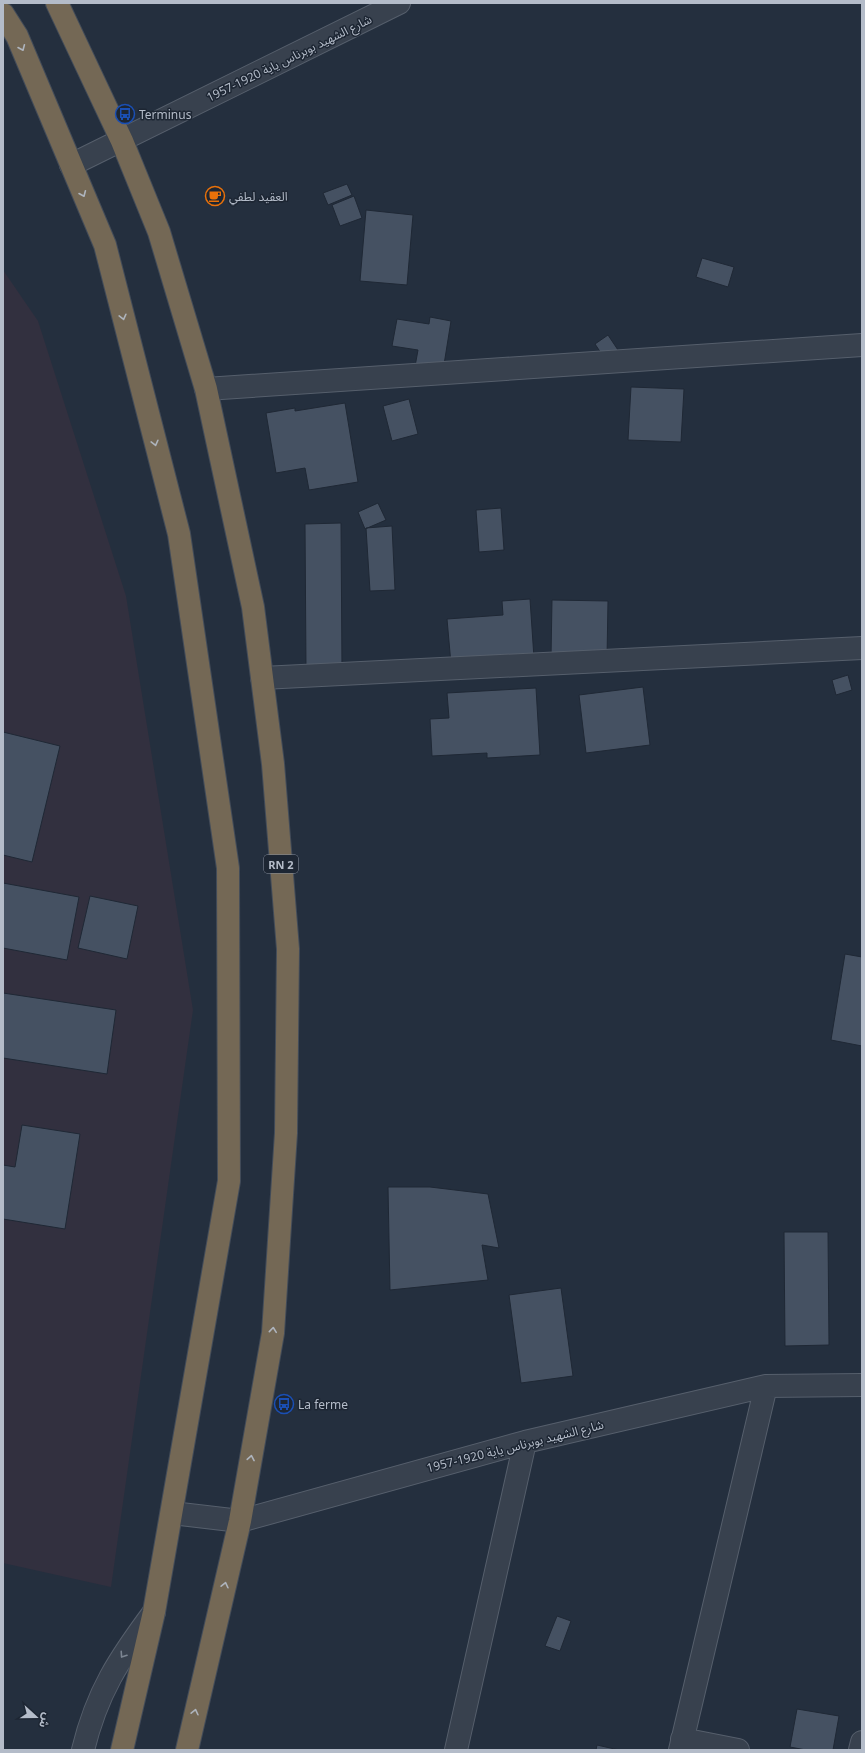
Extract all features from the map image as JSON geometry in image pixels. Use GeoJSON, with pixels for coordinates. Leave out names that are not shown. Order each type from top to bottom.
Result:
{"type":"FeatureCollection","features":[{"type":"Feature","properties":{"kind":"highway","name":"RN 2"},"geometry":{"type":"LineString","coordinates":[[57,3],[122,141],[159,232],[206,389],[253,607],[273,764],[288,949],[286,1133],[273,1333],[240,1521],[187,1750]]}},
{"type":"Feature","properties":{"kind":"highway"},"geometry":{"type":"LineString","coordinates":[[3,14],[17,36],[105,246],[179,534],[228,868],[229,1181],[154,1612],[122,1750]]}},
{"type":"Feature","properties":{"kind":"street","name":"شارع الشهيد بوبرناس ياية 1920-1957"},"geometry":{"type":"LineString","coordinates":[[71,165],[399,3]]}},
{"type":"Feature","properties":{"kind":"street"},"geometry":{"type":"LineString","coordinates":[[206,389],[862,345]]}},
{"type":"Feature","properties":{"kind":"street"},"geometry":{"type":"LineString","coordinates":[[262,678],[862,648]]}},
{"type":"Feature","properties":{"kind":"street","name":"شارع الشهيد بوبرناس ياية 1920-1957"},"geometry":{"type":"LineString","coordinates":[[172,1513],[240,1521],[525,1442],[766,1386],[862,1386]]}},
{"type":"Feature","properties":{"kind":"street"},"geometry":{"type":"LineString","coordinates":[[738,1750],[681,1744],[766,1386]]}},
{"type":"Feature","properties":{"kind":"street"},"geometry":{"type":"LineString","coordinates":[[456,1750],[525,1442]]}},
{"type":"Feature","properties":{"kind":"street"},"geometry":{"type":"LineString","coordinates":[[83,1750],[96,1705],[108,1679],[121,1656],[154,1612]]}},
{"type":"Feature","properties":{"kind":"street"},"geometry":{"type":"LineString","coordinates":[[860,1750],[862,1742]]}},
{"type":"Feature","properties":{"kind":"shaded area"},"geometry":{"type":"Polygon","coordinates":[[[3,270],[38,321],[126,596],[193,1010],[111,1587],[3,1563],[3,270]]]}},
{"type":"Feature","properties":{"kind":"building"},"geometry":{"type":"Polygon","coordinates":[[[347,184],[352,195],[328,205],[323,193],[347,184]]]}},
{"type":"Feature","properties":{"kind":"building"},"geometry":{"type":"Polygon","coordinates":[[[354,196],[362,218],[340,226],[332,205],[354,196]]]}},
{"type":"Feature","properties":{"kind":"building"},"geometry":{"type":"Polygon","coordinates":[[[366,210],[413,215],[407,285],[360,281],[366,210]]]}},
{"type":"Feature","properties":{"kind":"building"},"geometry":{"type":"Polygon","coordinates":[[[702,258],[734,267],[728,287],[696,277],[702,258]]]}},
{"type":"Feature","properties":{"kind":"building"},"geometry":{"type":"Polygon","coordinates":[[[430,317],[451,321],[442,377],[414,372],[418,350],[392,346],[397,319],[429,324],[430,317]]]}},
{"type":"Feature","properties":{"kind":"building"},"geometry":{"type":"Polygon","coordinates":[[[608,335],[618,350],[605,359],[595,344],[608,335]]]}},
{"type":"Feature","properties":{"kind":"building"},"geometry":{"type":"Polygon","coordinates":[[[631,387],[684,389],[681,442],[628,440],[631,387]]]}},
{"type":"Feature","properties":{"kind":"building"},"geometry":{"type":"Polygon","coordinates":[[[409,399],[418,434],[392,441],[383,406],[409,399]]]}},
{"type":"Feature","properties":{"kind":"building"},"geometry":{"type":"Polygon","coordinates":[[[345,403],[358,482],[309,490],[305,468],[276,473],[266,413],[295,408],[295,411],[345,403]]]}},
{"type":"Feature","properties":{"kind":"building"},"geometry":{"type":"Polygon","coordinates":[[[378,503],[386,520],[365,529],[358,512],[378,503]]]}},
{"type":"Feature","properties":{"kind":"building"},"geometry":{"type":"Polygon","coordinates":[[[501,508],[504,550],[479,552],[476,510],[501,508]]]}},
{"type":"Feature","properties":{"kind":"building"},"geometry":{"type":"Polygon","coordinates":[[[341,523],[342,669],[306,669],[305,524],[341,523]]]}},
{"type":"Feature","properties":{"kind":"building"},"geometry":{"type":"Polygon","coordinates":[[[392,526],[395,590],[370,591],[366,528],[392,526]]]}},
{"type":"Feature","properties":{"kind":"building"},"geometry":{"type":"Polygon","coordinates":[[[530,599],[534,658],[451,664],[447,619],[503,615],[502,601],[530,599]]]}},
{"type":"Feature","properties":{"kind":"building"},"geometry":{"type":"Polygon","coordinates":[[[552,600],[608,601],[607,658],[551,657],[552,600]]]}},
{"type":"Feature","properties":{"kind":"building"},"geometry":{"type":"Polygon","coordinates":[[[848,675],[852,690],[836,695],[832,680],[848,675]]]}},
{"type":"Feature","properties":{"kind":"building"},"geometry":{"type":"Polygon","coordinates":[[[643,687],[650,745],[586,753],[579,695],[643,687]]]}},
{"type":"Feature","properties":{"kind":"building"},"geometry":{"type":"Polygon","coordinates":[[[536,688],[540,755],[487,758],[487,753],[432,756],[430,719],[449,718],[447,693],[536,688]]]}},
{"type":"Feature","properties":{"kind":"building"},"geometry":{"type":"Polygon","coordinates":[[[3,732],[60,746],[32,862],[3,855],[3,732]]]}},
{"type":"Feature","properties":{"kind":"building"},"geometry":{"type":"Polygon","coordinates":[[[3,883],[79,897],[67,960],[3,948],[3,883]]]}},
{"type":"Feature","properties":{"kind":"building"},"geometry":{"type":"Polygon","coordinates":[[[90,896],[138,906],[127,959],[78,948],[90,896]]]}},
{"type":"Feature","properties":{"kind":"building"},"geometry":{"type":"Polygon","coordinates":[[[845,954],[862,957],[862,1046],[831,1040],[845,954]]]}},
{"type":"Feature","properties":{"kind":"building"},"geometry":{"type":"Polygon","coordinates":[[[3,993],[116,1010],[107,1074],[3,1058],[3,993]]]}},
{"type":"Feature","properties":{"kind":"building"},"geometry":{"type":"Polygon","coordinates":[[[22,1125],[80,1134],[65,1229],[3,1219],[3,1165],[15,1167],[22,1125]]]}},
{"type":"Feature","properties":{"kind":"building"},"geometry":{"type":"Polygon","coordinates":[[[388,1187],[430,1187],[488,1194],[499,1248],[482,1245],[488,1280],[390,1290],[388,1187]]]}},
{"type":"Feature","properties":{"kind":"building"},"geometry":{"type":"Polygon","coordinates":[[[784,1232],[828,1232],[829,1345],[785,1346],[784,1232]]]}},
{"type":"Feature","properties":{"kind":"building"},"geometry":{"type":"Polygon","coordinates":[[[561,1288],[573,1376],[521,1383],[509,1295],[561,1288]]]}},
{"type":"Feature","properties":{"kind":"building"},"geometry":{"type":"Polygon","coordinates":[[[557,1616],[571,1621],[560,1651],[545,1646],[557,1616]]]}},
{"type":"Feature","properties":{"kind":"building"},"geometry":{"type":"Polygon","coordinates":[[[797,1709],[839,1716],[833,1750],[806,1750],[790,1747],[797,1709]]]}},
{"type":"Feature","properties":{"kind":"building"},"geometry":{"type":"Polygon","coordinates":[[[597,1745],[619,1750],[596,1750],[597,1745]]]}},
{"type":"Feature","properties":{"kind":"place","name":"Terminus"},"geometry":{"type":"Point","coordinates":[125,114]}},
{"type":"Feature","properties":{"kind":"place","name":"العقيد لطفي"},"geometry":{"type":"Point","coordinates":[215,196]}},
{"type":"Feature","properties":{"kind":"place","name":"La ferme"},"geometry":{"type":"Point","coordinates":[284,1404]}}]}
